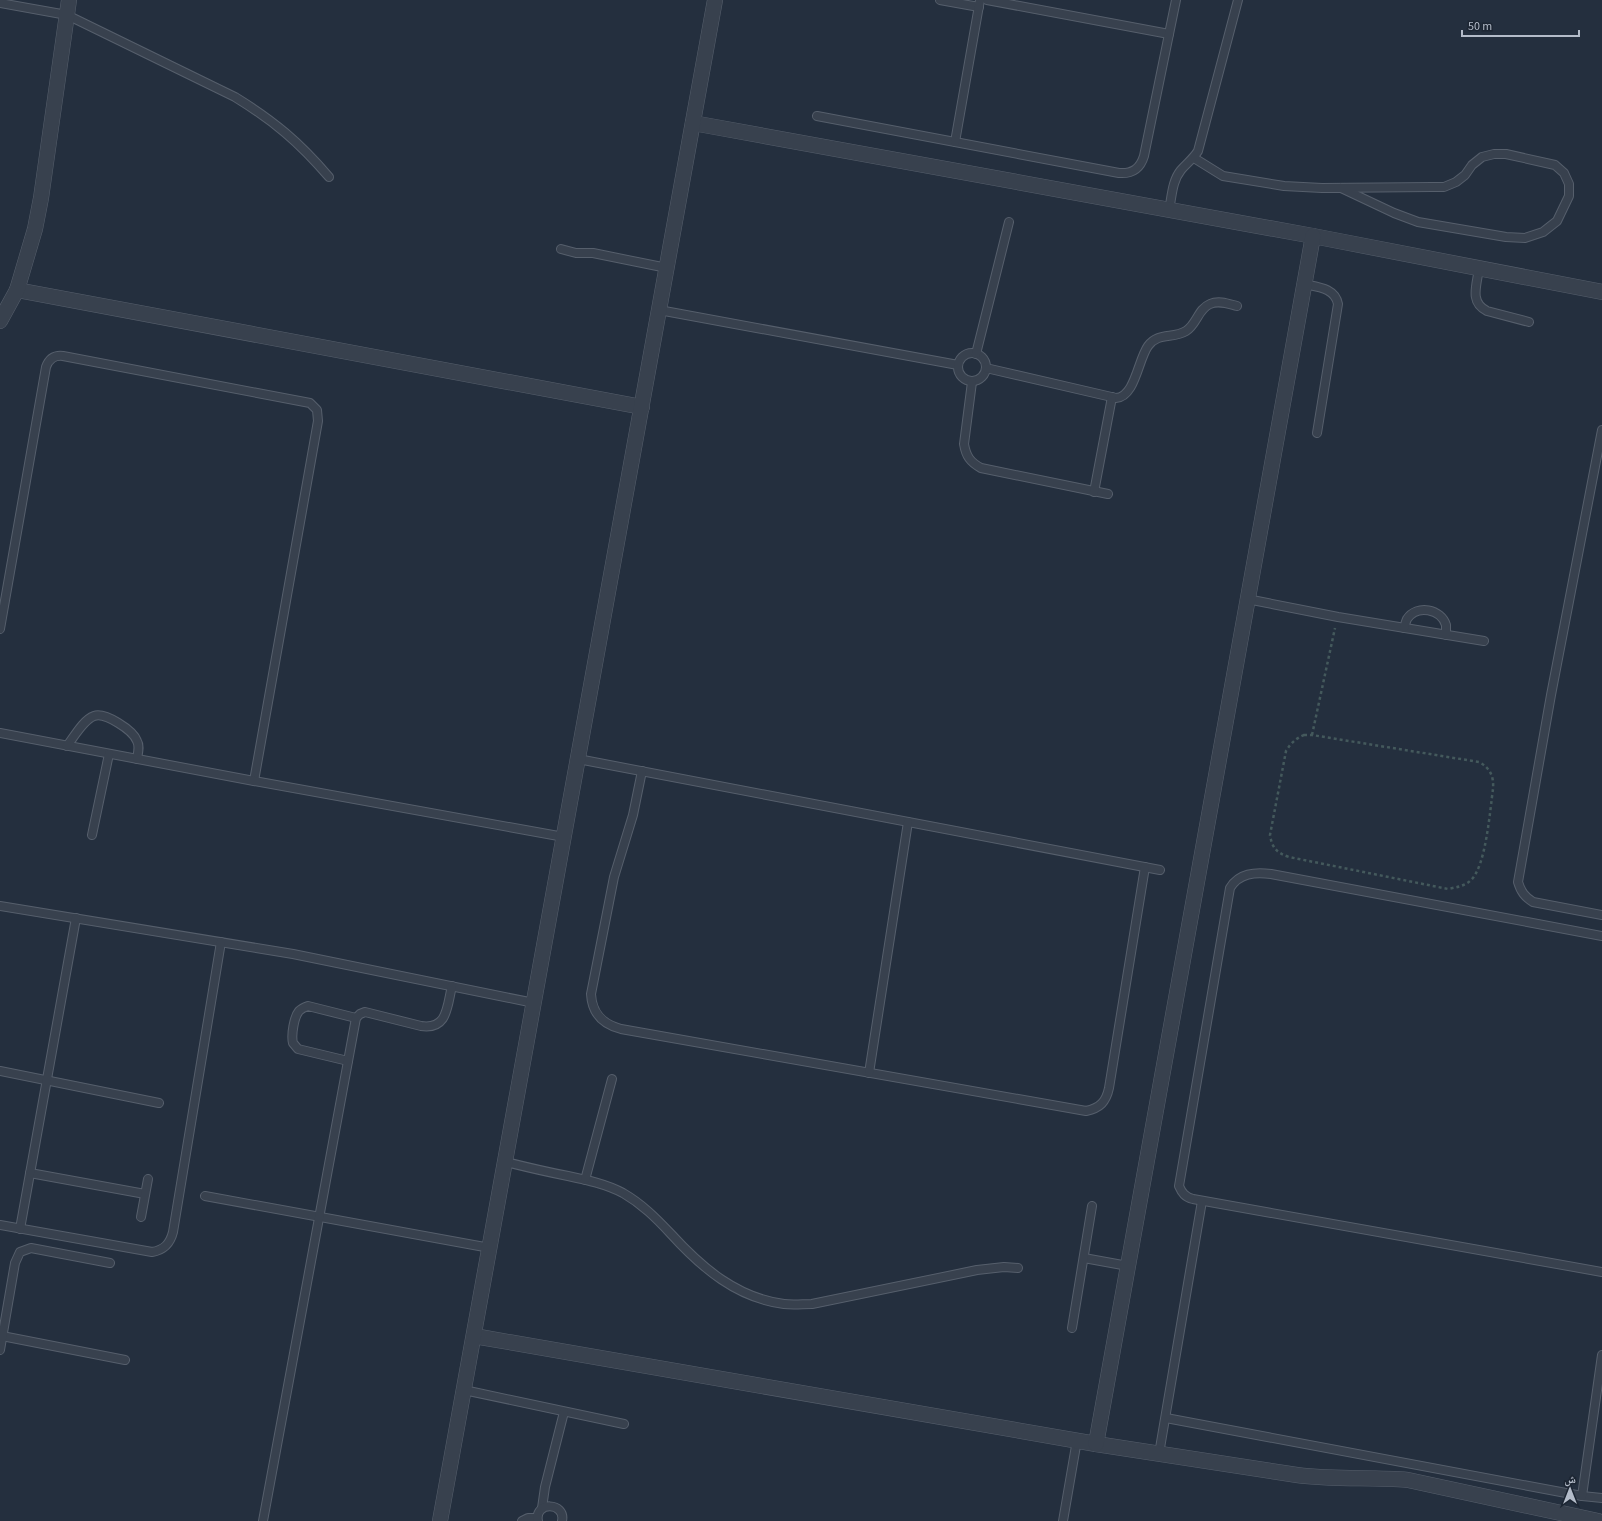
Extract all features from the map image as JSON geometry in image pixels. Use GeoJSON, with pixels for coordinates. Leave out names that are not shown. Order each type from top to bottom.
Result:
{"type":"FeatureCollection","features":[{"type":"Feature","properties":{"kind":"street"},"geometry":{"type":"LineString","coordinates":[[0,321],[17,290],[35,229],[41,198],[69,0]]}},
{"type":"Feature","properties":{"kind":"street"},"geometry":{"type":"LineString","coordinates":[[440,1521],[715,0]]}},
{"type":"Feature","properties":{"kind":"street"},"geometry":{"type":"LineString","coordinates":[[693,124],[1313,236],[1602,292]]}},
{"type":"Feature","properties":{"kind":"street"},"geometry":{"type":"LineString","coordinates":[[1096,1444],[1313,236]]}},
{"type":"Feature","properties":{"kind":"street"},"geometry":{"type":"LineString","coordinates":[[17,290],[642,406]]}},
{"type":"Feature","properties":{"kind":"street"},"geometry":{"type":"LineString","coordinates":[[474,1336],[1159,1454],[1320,1478],[1408,1480],[1598,1521]]}},
{"type":"Feature","properties":{"kind":"lane"},"geometry":{"type":"LineString","coordinates":[[940,0],[980,4],[955,142]]}},
{"type":"Feature","properties":{"kind":"lane"},"geometry":{"type":"LineString","coordinates":[[987,0],[1169,34]]}},
{"type":"Feature","properties":{"kind":"lane"},"geometry":{"type":"LineString","coordinates":[[817,116],[1119,173],[1132,172],[1138,168],[1144,156],[1176,0]]}},
{"type":"Feature","properties":{"kind":"lane"},"geometry":{"type":"LineString","coordinates":[[1169,210],[1174,183],[1178,175],[1194,158],[1198,151],[1238,0]]}},
{"type":"Feature","properties":{"kind":"lane"},"geometry":{"type":"LineString","coordinates":[[0,2],[67,15],[236,97],[262,113],[286,132],[309,153],[329,176]]}},
{"type":"Feature","properties":{"kind":"lane"},"geometry":{"type":"LineString","coordinates":[[1194,158],[1216,173],[1230,178],[1303,188],[1444,187],[1456,182],[1465,175],[1472,165],[1482,157],[1494,154],[1506,154],[1555,165],[1564,173],[1569,184],[1569,196],[1557,221],[1543,232],[1525,238],[1506,237],[1418,222],[1394,213],[1341,188]]}},
{"type":"Feature","properties":{"kind":"lane"},"geometry":{"type":"LineString","coordinates":[[976,354],[1009,222]]}},
{"type":"Feature","properties":{"kind":"lane"},"geometry":{"type":"LineString","coordinates":[[561,249],[576,253],[593,253],[667,268]]}},
{"type":"Feature","properties":{"kind":"lane"},"geometry":{"type":"LineString","coordinates":[[1479,268],[1475,297],[1477,303],[1487,311],[1529,322]]}},
{"type":"Feature","properties":{"kind":"lane"},"geometry":{"type":"LineString","coordinates":[[1304,284],[1331,291],[1337,299],[1338,304],[1317,433]]}},
{"type":"Feature","properties":{"kind":"lane"},"geometry":{"type":"LineString","coordinates":[[986,368],[1120,398],[1127,393],[1144,354],[1152,342],[1164,335],[1185,332],[1191,327],[1205,308],[1211,304],[1218,302],[1237,306]]}},
{"type":"Feature","properties":{"kind":"lane"},"geometry":{"type":"LineString","coordinates":[[659,310],[958,365]]}},
{"type":"Feature","properties":{"kind":"lane"},"geometry":{"type":"LineString","coordinates":[[967,354],[976,354],[985,361],[986,368],[980,379],[972,382],[961,376],[958,365],[959,360],[967,354]]}},
{"type":"Feature","properties":{"kind":"lane"},"geometry":{"type":"LineString","coordinates":[[0,629],[46,367],[52,358],[63,356],[310,403],[317,410],[318,421],[254,781]]}},
{"type":"Feature","properties":{"kind":"lane"},"geometry":{"type":"LineString","coordinates":[[972,382],[964,444],[966,454],[972,463],[981,468],[1108,494]]}},
{"type":"Feature","properties":{"kind":"lane"},"geometry":{"type":"LineString","coordinates":[[1094,492],[1112,397]]}},
{"type":"Feature","properties":{"kind":"lane"},"geometry":{"type":"LineString","coordinates":[[1602,430],[1551,695],[1518,882],[1526,897],[1533,902],[1602,914]]}},
{"type":"Feature","properties":{"kind":"lane"},"geometry":{"type":"LineString","coordinates":[[1248,599],[1484,642]]}},
{"type":"Feature","properties":{"kind":"lane"},"geometry":{"type":"LineString","coordinates":[[1404,628],[1408,619],[1415,612],[1424,610],[1433,611],[1441,617],[1446,625],[1446,635]]}},
{"type":"Feature","properties":{"kind":"lane"},"geometry":{"type":"LineString","coordinates":[[67,746],[89,719],[101,715],[108,716],[135,737],[138,744],[137,759]]}},
{"type":"Feature","properties":{"kind":"lane"},"geometry":{"type":"LineString","coordinates":[[0,733],[564,837]]}},
{"type":"Feature","properties":{"kind":"lane"},"geometry":{"type":"LineString","coordinates":[[92,835],[110,754]]}},
{"type":"Feature","properties":{"kind":"lane"},"geometry":{"type":"LineString","coordinates":[[578,759],[1160,870]]}},
{"type":"Feature","properties":{"kind":"lane"},"geometry":{"type":"LineString","coordinates":[[642,771],[633,814],[614,877],[590,994],[596,1013],[603,1021],[611,1026],[622,1029],[1086,1111],[1094,1109],[1102,1105],[1107,1097],[1109,1088],[1145,867]]}},
{"type":"Feature","properties":{"kind":"lane"},"geometry":{"type":"LineString","coordinates":[[868,1073],[908,822]]}},
{"type":"Feature","properties":{"kind":"lane"},"geometry":{"type":"LineString","coordinates":[[1602,936],[1271,874],[1254,873],[1238,878],[1230,888],[1179,1186],[1181,1192],[1186,1197],[1202,1201],[1602,1272]]}},
{"type":"Feature","properties":{"kind":"lane"},"geometry":{"type":"LineString","coordinates":[[0,906],[334,961],[534,1003]]}},
{"type":"Feature","properties":{"kind":"lane"},"geometry":{"type":"LineString","coordinates":[[20,1229],[76,918]]}},
{"type":"Feature","properties":{"kind":"lane"},"geometry":{"type":"LineString","coordinates":[[0,1225],[152,1252],[159,1251],[171,1240],[221,942]]}},
{"type":"Feature","properties":{"kind":"lane"},"geometry":{"type":"LineString","coordinates":[[263,1521],[356,1018],[365,1012],[421,1026],[430,1027],[438,1025],[444,1019],[452,986]]}},
{"type":"Feature","properties":{"kind":"lane"},"geometry":{"type":"LineString","coordinates":[[348,1061],[298,1049],[293,1043],[293,1035],[298,1012],[302,1008],[308,1006],[356,1018]]}},
{"type":"Feature","properties":{"kind":"lane"},"geometry":{"type":"LineString","coordinates":[[0,1071],[159,1103]]}},
{"type":"Feature","properties":{"kind":"lane"},"geometry":{"type":"LineString","coordinates":[[585,1180],[612,1079]]}},
{"type":"Feature","properties":{"kind":"lane"},"geometry":{"type":"LineString","coordinates":[[506,1162],[602,1184],[622,1193],[641,1204],[657,1218],[671,1235],[711,1274],[734,1289],[759,1299],[785,1304],[812,1304],[991,1268],[1018,1268]]}},
{"type":"Feature","properties":{"kind":"lane"},"geometry":{"type":"LineString","coordinates":[[30,1173],[145,1194]]}},
{"type":"Feature","properties":{"kind":"lane"},"geometry":{"type":"LineString","coordinates":[[141,1217],[148,1179]]}},
{"type":"Feature","properties":{"kind":"lane"},"geometry":{"type":"LineString","coordinates":[[205,1196],[490,1248]]}},
{"type":"Feature","properties":{"kind":"lane"},"geometry":{"type":"LineString","coordinates":[[1159,1454],[1202,1201]]}},
{"type":"Feature","properties":{"kind":"lane"},"geometry":{"type":"LineString","coordinates":[[1072,1328],[1092,1206]]}},
{"type":"Feature","properties":{"kind":"lane"},"geometry":{"type":"LineString","coordinates":[[0,1350],[15,1263],[20,1252],[31,1248],[110,1263]]}},
{"type":"Feature","properties":{"kind":"lane"},"geometry":{"type":"LineString","coordinates":[[1084,1258],[1128,1266]]}},
{"type":"Feature","properties":{"kind":"lane"},"geometry":{"type":"LineString","coordinates":[[2,1336],[125,1360]]}},
{"type":"Feature","properties":{"kind":"lane"},"geometry":{"type":"LineString","coordinates":[[1582,1496],[1602,1355]]}},
{"type":"Feature","properties":{"kind":"lane"},"geometry":{"type":"LineString","coordinates":[[464,1390],[624,1424]]}},
{"type":"Feature","properties":{"kind":"lane"},"geometry":{"type":"LineString","coordinates":[[542,1508],[545,1487],[564,1412]]}},
{"type":"Feature","properties":{"kind":"lane"},"geometry":{"type":"LineString","coordinates":[[1166,1418],[1582,1496],[1602,1498]]}},
{"type":"Feature","properties":{"kind":"lane"},"geometry":{"type":"LineString","coordinates":[[1063,1521],[1077,1440]]}},
{"type":"Feature","properties":{"kind":"lane"},"geometry":{"type":"LineString","coordinates":[[522,1521],[528,1518],[537,1519],[538,1512],[542,1508],[553,1506],[558,1508],[561,1513],[562,1521]]}},
{"type":"Feature","properties":{"kind":"path"},"geometry":{"type":"LineString","coordinates":[[1312,735],[1338,616]]}},
{"type":"Feature","properties":{"kind":"path"},"geometry":{"type":"LineString","coordinates":[[1304,735],[1312,735],[1479,762],[1486,766],[1491,772],[1494,780],[1493,789],[1482,859],[1478,871],[1471,880],[1460,886],[1448,889],[1289,857],[1282,855],[1275,850],[1271,843],[1270,835],[1286,751],[1296,738],[1304,735]]}}]}
